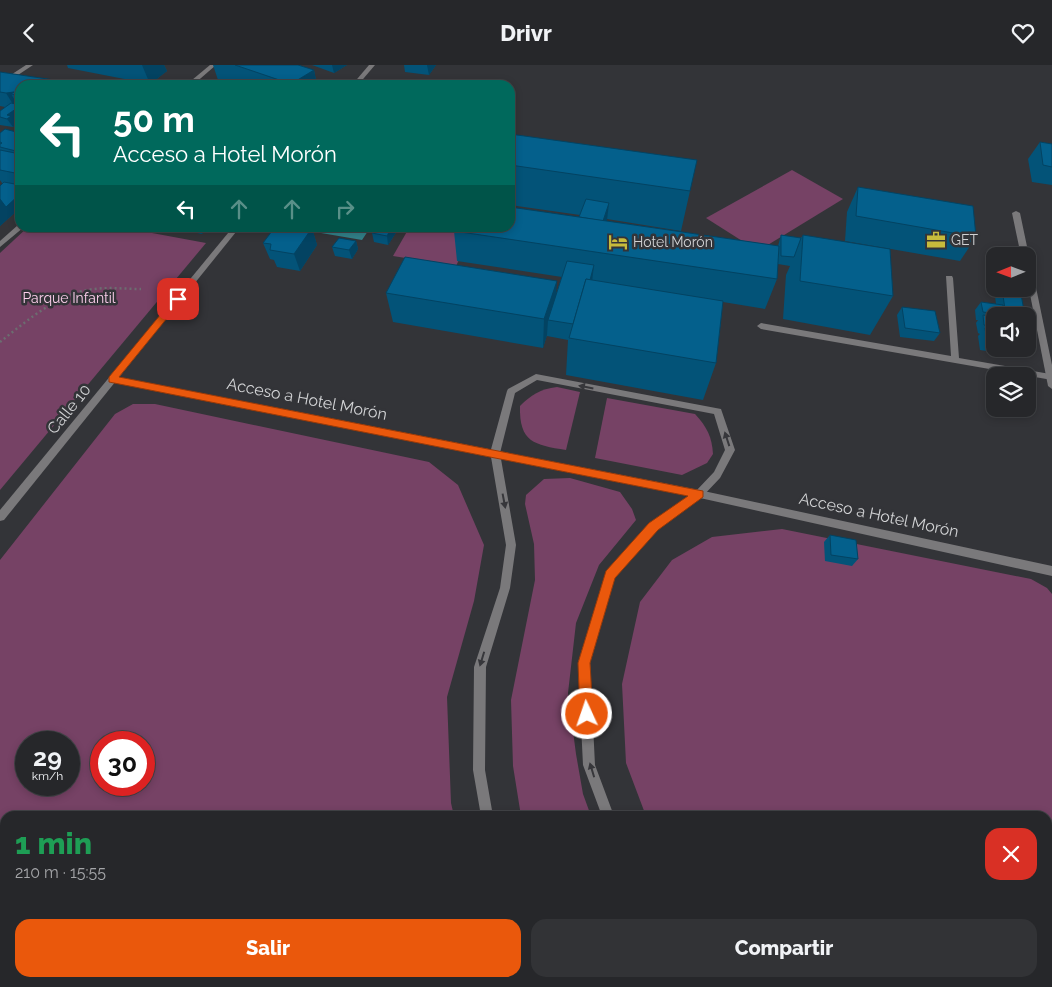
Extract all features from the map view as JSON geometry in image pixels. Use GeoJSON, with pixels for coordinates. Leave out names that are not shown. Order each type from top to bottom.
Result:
{"type":"FeatureCollection","features":[{"type":"Feature","properties":{"kind":"street"},"geometry":{"type":"LineString","coordinates":[[0,85],[30,65]]}},
{"type":"Feature","properties":{"kind":"street"},"geometry":{"type":"LineString","coordinates":[[195,80],[213,65]]}},
{"type":"Feature","properties":{"kind":"street"},"geometry":{"type":"LineString","coordinates":[[359,80],[372,65]]}},
{"type":"Feature","properties":{"kind":"street"},"geometry":{"type":"LineString","coordinates":[[8,74],[24,77]]}},
{"type":"Feature","properties":{"kind":"street"},"geometry":{"type":"LineString","coordinates":[[1016,213],[1023,247]]}},
{"type":"Feature","properties":{"kind":"street"},"geometry":{"type":"LineString","coordinates":[[0,245],[15,232]]}},
{"type":"Feature","properties":{"kind":"street","name":"Calle 10"},"geometry":{"type":"LineString","coordinates":[[0,517],[233,232]]}},
{"type":"Feature","properties":{"kind":"street"},"geometry":{"type":"LineString","coordinates":[[948,279],[955,360]]}},
{"type":"Feature","properties":{"kind":"street"},"geometry":{"type":"LineString","coordinates":[[761,326],[955,360],[1051,381],[1034,297]]}},
{"type":"Feature","properties":{"kind":"street"},"geometry":{"type":"LineString","coordinates":[[486,811],[479,770],[480,667],[505,588],[511,545],[494,453],[511,391],[536,377],[718,411],[730,450],[717,475],[699,494],[654,526],[610,575],[584,663],[589,765],[606,811]]}},
{"type":"Feature","properties":{"kind":"street","name":"Acceso a Hotel Morón"},"geometry":{"type":"LineString","coordinates":[[112,379],[699,494],[1052,571]]}},
{"type":"Feature","properties":{"kind":"path"},"geometry":{"type":"LineString","coordinates":[[0,342],[43,310],[69,296],[87,290],[141,289]]}},
{"type":"Feature","properties":{"kind":"green space"},"geometry":{"type":"Polygon","coordinates":[[[792,170],[843,199],[758,251],[706,218],[792,170]]]}},
{"type":"Feature","properties":{"kind":"green space","name":"Parque Infantil"},"geometry":{"type":"Polygon","coordinates":[[[23,232],[147,232],[206,243],[0,490],[0,253],[23,232]]]}},
{"type":"Feature","properties":{"kind":"green space"},"geometry":{"type":"Polygon","coordinates":[[[407,232],[472,232],[456,266],[393,256],[407,232]]]}},
{"type":"Feature","properties":{"kind":"green space"},"geometry":{"type":"Polygon","coordinates":[[[557,387],[580,392],[566,450],[545,446],[531,440],[522,427],[520,418],[520,406],[528,399],[536,393],[557,387]]]}},
{"type":"Feature","properties":{"kind":"green space"},"geometry":{"type":"Polygon","coordinates":[[[607,398],[695,414],[703,423],[708,433],[713,454],[707,463],[682,475],[595,458],[607,398]]]}},
{"type":"Feature","properties":{"kind":"green space"},"geometry":{"type":"Polygon","coordinates":[[[133,404],[155,404],[429,462],[458,485],[484,545],[474,601],[447,697],[453,811],[0,811],[0,560],[115,414],[133,404]]]}},
{"type":"Feature","properties":{"kind":"green space"},"geometry":{"type":"Polygon","coordinates":[[[570,478],[620,492],[632,509],[636,520],[599,565],[576,623],[568,693],[583,794],[589,811],[520,811],[513,766],[511,700],[535,580],[534,544],[525,504],[526,495],[544,479],[570,478]]]}},
{"type":"Feature","properties":{"kind":"green space"},"geometry":{"type":"Polygon","coordinates":[[[782,529],[1031,579],[1047,588],[1052,594],[1052,811],[644,811],[626,763],[622,684],[640,602],[672,560],[712,537],[782,529]]]}},
{"type":"Feature","properties":{"kind":"water"},"geometry":{"type":"Polygon","coordinates":[[[322,232],[367,232],[362,240],[322,232]]]}},
{"type":"Feature","properties":{"kind":"building"},"geometry":{"type":"Polygon","coordinates":[[[235,65],[298,65],[314,70],[298,80],[279,80],[235,65]]]}},
{"type":"Feature","properties":{"kind":"building"},"geometry":{"type":"Polygon","coordinates":[[[0,72],[54,80],[15,80],[15,94],[11,94],[14,92],[0,92],[0,72]]]}},
{"type":"Feature","properties":{"kind":"building"},"geometry":{"type":"Polygon","coordinates":[[[11,103],[15,104],[15,109],[7,115],[11,116],[7,119],[0,117],[0,111],[11,103]]]}},
{"type":"Feature","properties":{"kind":"building"},"geometry":{"type":"Polygon","coordinates":[[[5,129],[15,132],[15,151],[0,147],[2,143],[0,142],[0,133],[5,129]]]}},
{"type":"Feature","properties":{"kind":"building"},"geometry":{"type":"Polygon","coordinates":[[[515,135],[697,160],[690,191],[515,166],[515,135]]]}},
{"type":"Feature","properties":{"kind":"building"},"geometry":{"type":"Polygon","coordinates":[[[1040,142],[1052,144],[1052,167],[1043,165],[1040,142]]]}},
{"type":"Feature","properties":{"kind":"building"},"geometry":{"type":"Polygon","coordinates":[[[0,150],[15,153],[15,173],[0,170],[0,150]]]}},
{"type":"Feature","properties":{"kind":"building"},"geometry":{"type":"Polygon","coordinates":[[[4,182],[15,184],[15,199],[6,207],[0,199],[0,186],[4,182]]]}},
{"type":"Feature","properties":{"kind":"building"},"geometry":{"type":"Polygon","coordinates":[[[858,187],[973,206],[976,237],[856,216],[858,187]]]}},
{"type":"Feature","properties":{"kind":"building"},"geometry":{"type":"Polygon","coordinates":[[[586,199],[609,203],[603,221],[579,217],[586,199]]]}},
{"type":"Feature","properties":{"kind":"building"},"geometry":{"type":"Polygon","coordinates":[[[515,208],[779,246],[777,279],[461,232],[515,232],[515,208]]]}},
{"type":"Feature","properties":{"kind":"building"},"geometry":{"type":"Polygon","coordinates":[[[271,232],[309,232],[294,254],[270,250],[271,244],[263,243],[271,232]]]}},
{"type":"Feature","properties":{"kind":"building"},"geometry":{"type":"Polygon","coordinates":[[[373,232],[389,232],[387,236],[373,232]]]}},
{"type":"Feature","properties":{"kind":"building"},"geometry":{"type":"Polygon","coordinates":[[[781,235],[801,238],[794,257],[781,256],[781,235]]]}},
{"type":"Feature","properties":{"kind":"building"},"geometry":{"type":"Polygon","coordinates":[[[803,235],[890,249],[893,296],[800,281],[803,235]]]}},
{"type":"Feature","properties":{"kind":"building"},"geometry":{"type":"Polygon","coordinates":[[[339,238],[356,241],[349,250],[332,247],[339,238]]]}},
{"type":"Feature","properties":{"kind":"building"},"geometry":{"type":"Polygon","coordinates":[[[405,257],[557,281],[544,319],[386,293],[405,257]]]}},
{"type":"Feature","properties":{"kind":"building"},"geometry":{"type":"Polygon","coordinates":[[[567,261],[594,265],[590,280],[586,279],[573,324],[548,320],[567,261]]]}},
{"type":"Feature","properties":{"kind":"building"},"geometry":{"type":"Polygon","coordinates":[[[586,279],[723,301],[716,363],[569,338],[586,279]]]}},
{"type":"Feature","properties":{"kind":"building"},"geometry":{"type":"Polygon","coordinates":[[[1003,297],[1021,297],[1023,307],[1005,307],[1003,297]]]}},
{"type":"Feature","properties":{"kind":"building"},"geometry":{"type":"Polygon","coordinates":[[[981,302],[1003,305],[1003,307],[986,307],[986,312],[983,312],[981,302]]]}},
{"type":"Feature","properties":{"kind":"building"},"geometry":{"type":"Polygon","coordinates":[[[902,307],[935,311],[940,333],[905,328],[902,307]]]}},
{"type":"Feature","properties":{"kind":"building"},"geometry":{"type":"Polygon","coordinates":[[[983,315],[986,316],[986,325],[984,325],[983,315]]]}},
{"type":"Feature","properties":{"kind":"building"},"geometry":{"type":"Polygon","coordinates":[[[830,535],[856,540],[858,559],[831,555],[830,535]]]}},
{"type":"Feature","properties":{"kind":"place","name":"GET"},"geometry":{"type":"Point","coordinates":[936,240]}},
{"type":"Feature","properties":{"kind":"place","name":"Hotel Morón"},"geometry":{"type":"Point","coordinates":[618,242]}},
{"type":"Feature","properties":{"kind":"route"},"geometry":{"type":"LineString","coordinates":[[178,299],[112,379],[699,494],[654,526],[610,575],[584,663],[587,714]]}}]}
